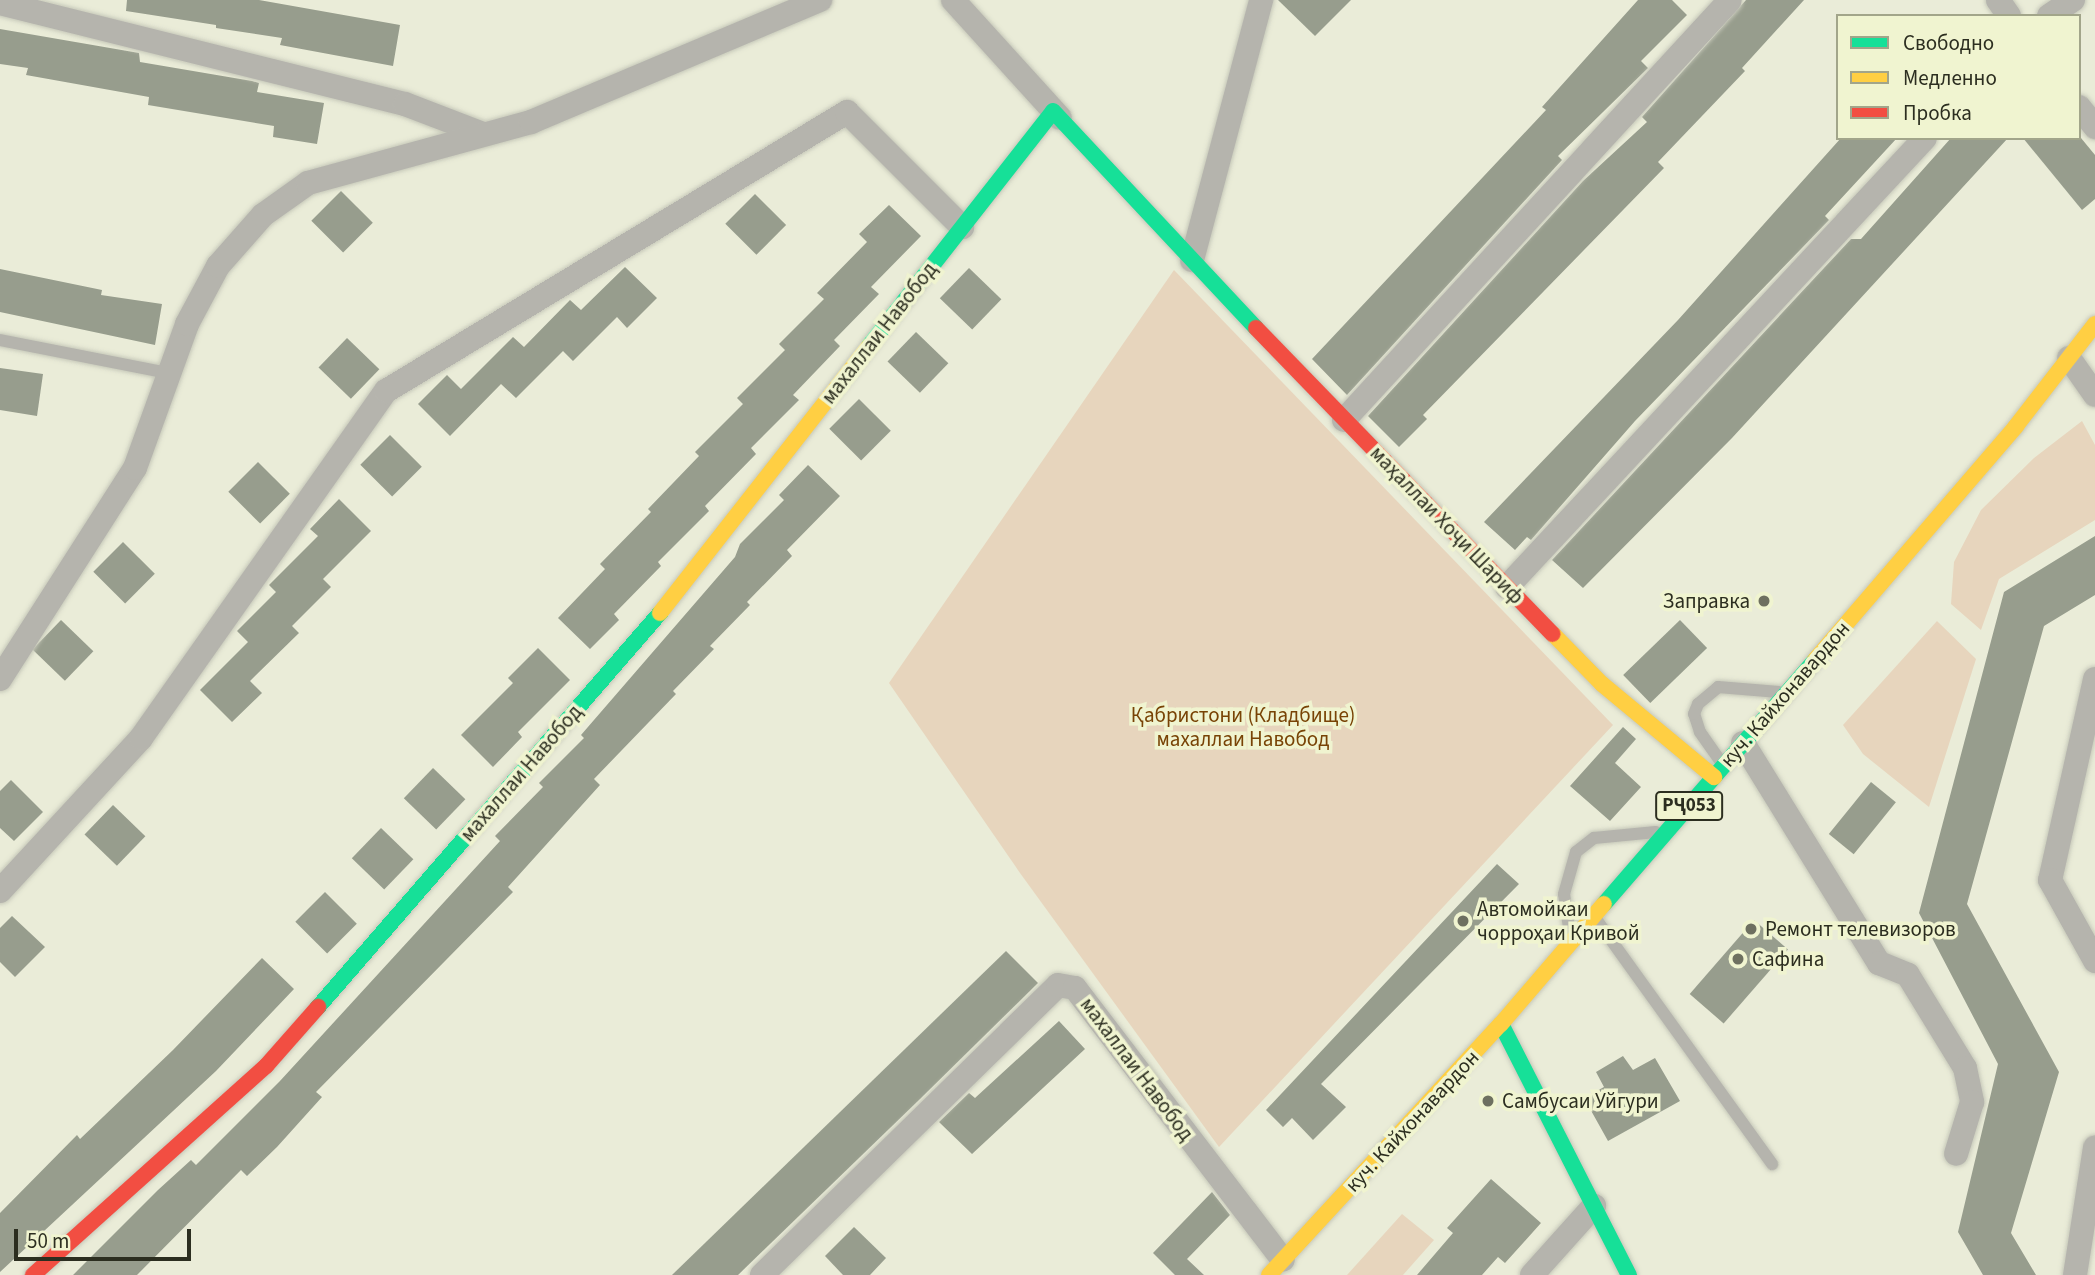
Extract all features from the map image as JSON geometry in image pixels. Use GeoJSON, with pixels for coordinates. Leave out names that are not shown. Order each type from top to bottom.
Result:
{"type":"FeatureCollection","features":[{"type":"Feature","properties":{"kind":"street"},"geometry":{"type":"LineString","coordinates":[[2,673],[135,468],[187,324],[218,266],[263,215],[308,183],[531,122],[820,0]]}},
{"type":"Feature","properties":{"kind":"street","name":"маҳаллаи Хоҷи Шариф"},"geometry":{"type":"LineString","coordinates":[[953,0],[1192,260],[1602,684],[1719,771]]}},
{"type":"Feature","properties":{"kind":"street"},"geometry":{"type":"LineString","coordinates":[[1192,260],[1261,0]]}},
{"type":"Feature","properties":{"kind":"street"},"geometry":{"type":"LineString","coordinates":[[1344,420],[1730,0]]}},
{"type":"Feature","properties":{"kind":"street"},"geometry":{"type":"LineString","coordinates":[[2052,14],[2073,0]]}},
{"type":"Feature","properties":{"kind":"street"},"geometry":{"type":"LineString","coordinates":[[0,4],[405,104],[483,134]]}},
{"type":"Feature","properties":{"kind":"street"},"geometry":{"type":"LineString","coordinates":[[2081,110],[2095,127]]}},
{"type":"Feature","properties":{"kind":"street"},"geometry":{"type":"LineString","coordinates":[[0,891],[141,738],[386,391],[847,112],[962,227]]}},
{"type":"Feature","properties":{"kind":"street","name":"махаллаи Навобод"},"geometry":{"type":"LineString","coordinates":[[33,1275],[266,1066],[669,603],[962,227],[1056,114]]}},
{"type":"Feature","properties":{"kind":"street"},"geometry":{"type":"LineString","coordinates":[[1507,587],[1923,140]]}},
{"type":"Feature","properties":{"kind":"street","name":"куч. Кайхонавардон"},"geometry":{"type":"LineString","coordinates":[[1276,1268],[1501,1024],[2016,426],[2078,351],[2095,324]]}},
{"type":"Feature","properties":{"kind":"street"},"geometry":{"type":"LineString","coordinates":[[2078,351],[2095,395]]}},
{"type":"Feature","properties":{"kind":"street"},"geometry":{"type":"LineString","coordinates":[[2095,679],[2050,880],[2095,961]]}},
{"type":"Feature","properties":{"kind":"street"},"geometry":{"type":"LineString","coordinates":[[1743,743],[1879,963],[1908,975],[1965,1069],[1972,1102],[1956,1154]]}},
{"type":"Feature","properties":{"kind":"street","name":"махаллаи Навобод"},"geometry":{"type":"LineString","coordinates":[[762,1275],[1058,985],[1075,988],[1276,1268]]}},
{"type":"Feature","properties":{"kind":"street"},"geometry":{"type":"LineString","coordinates":[[1501,1024],[1629,1275]]}},
{"type":"Feature","properties":{"kind":"street"},"geometry":{"type":"LineString","coordinates":[[2075,1275],[2095,1147]]}},
{"type":"Feature","properties":{"kind":"street"},"geometry":{"type":"LineString","coordinates":[[1532,1275],[1594,1206]]}},
{"type":"Feature","properties":{"kind":"lane"},"geometry":{"type":"LineString","coordinates":[[0,340],[168,373]]}},
{"type":"Feature","properties":{"kind":"lane"},"geometry":{"type":"LineString","coordinates":[[1719,771],[1694,714],[1698,704],[1718,687],[1786,694]]}},
{"type":"Feature","properties":{"kind":"lane"},"geometry":{"type":"LineString","coordinates":[[1572,942],[1564,894],[1576,852],[1594,838],[1667,831]]}},
{"type":"Feature","properties":{"kind":"lane"},"geometry":{"type":"LineString","coordinates":[[1594,916],[1772,1164]]}},
{"type":"Feature","properties":{"kind":"green space","name":"Қабристони (Кладбище) махаллаи Навобод"},"geometry":{"type":"Polygon","coordinates":[[[1174,270],[1613,725],[1219,1147],[1020,873],[889,683],[1174,270]]]}},
{"type":"Feature","properties":{"kind":"green space"},"geometry":{"type":"Polygon","coordinates":[[[2082,421],[2095,445],[2095,520],[1999,579],[1981,630],[1951,604],[1954,562],[1981,510],[2034,458],[2082,421]]]}},
{"type":"Feature","properties":{"kind":"green space"},"geometry":{"type":"Polygon","coordinates":[[[1937,621],[1976,659],[1929,807],[1863,754],[1843,725],[1937,621]]]}},
{"type":"Feature","properties":{"kind":"green space"},"geometry":{"type":"Polygon","coordinates":[[[1402,1214],[1434,1240],[1403,1275],[1347,1275],[1402,1214]]]}},
{"type":"Feature","properties":{"kind":"building"},"geometry":{"type":"Polygon","coordinates":[[[127,0],[259,0],[400,25],[393,66],[280,45],[282,38],[126,11],[127,0]]]}},
{"type":"Feature","properties":{"kind":"building"},"geometry":{"type":"Polygon","coordinates":[[[1278,0],[1351,0],[1315,36],[1278,0]]]}},
{"type":"Feature","properties":{"kind":"building"},"geometry":{"type":"Polygon","coordinates":[[[1638,0],[1672,0],[1687,15],[1641,61],[1648,68],[1558,156],[1562,160],[1347,395],[1312,359],[1546,110],[1542,107],[1638,0]]]}},
{"type":"Feature","properties":{"kind":"building"},"geometry":{"type":"Polygon","coordinates":[[[1746,0],[1804,0],[1742,68],[1745,71],[1658,162],[1664,168],[1423,415],[1427,419],[1399,447],[1368,416],[1583,181],[1647,122],[1642,117],[1746,0]]]}},
{"type":"Feature","properties":{"kind":"building"},"geometry":{"type":"Polygon","coordinates":[[[0,29],[139,53],[140,62],[252,81],[259,83],[257,92],[324,103],[317,144],[273,137],[274,126],[148,105],[149,97],[26,75],[28,68],[0,64],[0,29]]]}},
{"type":"Feature","properties":{"kind":"building"},"geometry":{"type":"Polygon","coordinates":[[[2081,138],[2095,155],[2095,199],[2082,210],[2025,140],[2081,138]]]}},
{"type":"Feature","properties":{"kind":"building"},"geometry":{"type":"Polygon","coordinates":[[[1839,140],[1895,140],[1825,216],[1829,220],[1635,421],[1531,540],[1527,537],[1515,550],[1484,522],[1678,320],[1839,140]]]}},
{"type":"Feature","properties":{"kind":"building"},"geometry":{"type":"Polygon","coordinates":[[[1949,140],[2006,140],[1732,438],[1583,588],[1552,560],[1851,239],[1861,239],[1949,140]]]}},
{"type":"Feature","properties":{"kind":"building"},"geometry":{"type":"Polygon","coordinates":[[[341,191],[373,223],[343,253],[311,221],[341,191]]]}},
{"type":"Feature","properties":{"kind":"building"},"geometry":{"type":"Polygon","coordinates":[[[755,194],[786,225],[756,255],[725,224],[755,194]]]}},
{"type":"Feature","properties":{"kind":"building"},"geometry":{"type":"Polygon","coordinates":[[[889,205],[921,236],[871,287],[879,294],[834,340],[840,346],[793,395],[799,400],[751,448],[756,454],[705,506],[709,511],[658,562],[661,566],[614,614],[619,620],[590,649],[558,618],[605,569],[600,564],[651,512],[648,509],[699,456],[695,452],[743,404],[737,398],[785,350],[779,344],[824,299],[817,293],[867,242],[859,234],[889,205]]]}},
{"type":"Feature","properties":{"kind":"building"},"geometry":{"type":"Polygon","coordinates":[[[625,267],[657,298],[627,328],[617,317],[573,361],[563,351],[516,398],[501,384],[450,436],[418,404],[447,375],[461,389],[513,337],[524,347],[570,300],[581,310],[625,267]]]}},
{"type":"Feature","properties":{"kind":"building"},"geometry":{"type":"Polygon","coordinates":[[[969,268],[1001,299],[972,329],[940,298],[969,268]]]}},
{"type":"Feature","properties":{"kind":"building"},"geometry":{"type":"Polygon","coordinates":[[[0,269],[102,290],[101,295],[162,304],[155,345],[0,312],[0,269]]]}},
{"type":"Feature","properties":{"kind":"building"},"geometry":{"type":"Polygon","coordinates":[[[916,332],[948,363],[920,393],[888,361],[916,332]]]}},
{"type":"Feature","properties":{"kind":"building"},"geometry":{"type":"Polygon","coordinates":[[[347,338],[379,369],[351,399],[319,367],[347,338]]]}},
{"type":"Feature","properties":{"kind":"building"},"geometry":{"type":"Polygon","coordinates":[[[0,368],[43,374],[37,416],[0,410],[0,368]]]}},
{"type":"Feature","properties":{"kind":"building"},"geometry":{"type":"Polygon","coordinates":[[[859,399],[891,431],[861,461],[829,429],[859,399]]]}},
{"type":"Feature","properties":{"kind":"building"},"geometry":{"type":"Polygon","coordinates":[[[390,435],[422,467],[392,497],[360,465],[390,435]]]}},
{"type":"Feature","properties":{"kind":"building"},"geometry":{"type":"Polygon","coordinates":[[[258,462],[290,494],[260,524],[228,492],[258,462]]]}},
{"type":"Feature","properties":{"kind":"building"},"geometry":{"type":"Polygon","coordinates":[[[808,465],[840,496],[787,550],[792,556],[747,602],[750,605],[710,646],[714,649],[673,691],[676,694],[594,779],[600,785],[508,887],[513,892],[316,1092],[322,1097],[277,1147],[247,1176],[241,1170],[137,1275],[73,1275],[158,1190],[191,1160],[196,1165],[280,1081],[500,841],[495,836],[543,787],[539,783],[584,738],[581,735],[735,557],[740,544],[784,500],[779,495],[808,465]]]}},
{"type":"Feature","properties":{"kind":"building"},"geometry":{"type":"Polygon","coordinates":[[[339,499],[371,531],[323,579],[331,587],[292,626],[299,633],[250,681],[262,693],[232,722],[200,690],[248,642],[237,631],[276,592],[269,585],[318,536],[310,529],[339,499]]]}},
{"type":"Feature","properties":{"kind":"building"},"geometry":{"type":"Polygon","coordinates":[[[2095,536],[2095,595],[2044,626],[1967,904],[2059,1072],[2011,1233],[2036,1275],[1983,1275],[1958,1232],[1998,1064],[1919,913],[2004,592],[2095,536]]]}},
{"type":"Feature","properties":{"kind":"building"},"geometry":{"type":"Polygon","coordinates":[[[123,542],[155,574],[125,604],[93,572],[123,542]]]}},
{"type":"Feature","properties":{"kind":"building"},"geometry":{"type":"Polygon","coordinates":[[[61,620],[93,651],[65,681],[33,649],[61,620]]]}},
{"type":"Feature","properties":{"kind":"building"},"geometry":{"type":"Polygon","coordinates":[[[1680,620],[1707,648],[1650,703],[1623,675],[1680,620]]]}},
{"type":"Feature","properties":{"kind":"building"},"geometry":{"type":"Polygon","coordinates":[[[538,648],[570,680],[518,732],[522,737],[493,767],[461,735],[513,683],[508,678],[538,648]]]}},
{"type":"Feature","properties":{"kind":"building"},"geometry":{"type":"Polygon","coordinates":[[[1623,727],[1636,739],[1615,763],[1641,787],[1610,821],[1570,786],[1623,727]]]}},
{"type":"Feature","properties":{"kind":"building"},"geometry":{"type":"Polygon","coordinates":[[[433,768],[465,799],[436,829],[404,798],[433,768]]]}},
{"type":"Feature","properties":{"kind":"building"},"geometry":{"type":"Polygon","coordinates":[[[11,780],[43,812],[14,841],[0,828],[0,791],[11,780]]]}},
{"type":"Feature","properties":{"kind":"building"},"geometry":{"type":"Polygon","coordinates":[[[1871,782],[1896,802],[1854,854],[1829,834],[1871,782]]]}},
{"type":"Feature","properties":{"kind":"building"},"geometry":{"type":"Polygon","coordinates":[[[113,805],[145,836],[117,866],[85,834],[113,805]]]}},
{"type":"Feature","properties":{"kind":"building"},"geometry":{"type":"Polygon","coordinates":[[[381,828],[413,859],[384,889],[352,858],[381,828]]]}},
{"type":"Feature","properties":{"kind":"building"},"geometry":{"type":"Polygon","coordinates":[[[1497,864],[1519,884],[1321,1084],[1346,1107],[1313,1140],[1292,1118],[1283,1127],[1266,1110],[1497,864]]]}},
{"type":"Feature","properties":{"kind":"building"},"geometry":{"type":"Polygon","coordinates":[[[325,892],[357,924],[327,954],[295,922],[325,892]]]}},
{"type":"Feature","properties":{"kind":"building"},"geometry":{"type":"Polygon","coordinates":[[[12,916],[45,947],[15,977],[0,962],[0,928],[12,916]]]}},
{"type":"Feature","properties":{"kind":"building"},"geometry":{"type":"Polygon","coordinates":[[[1754,920],[1788,950],[1724,1023],[1690,994],[1754,920]]]}},
{"type":"Feature","properties":{"kind":"building"},"geometry":{"type":"Polygon","coordinates":[[[1006,951],[1038,983],[918,1101],[738,1275],[672,1275],[1006,951]]]}},
{"type":"Feature","properties":{"kind":"building"},"geometry":{"type":"Polygon","coordinates":[[[262,958],[294,989],[216,1071],[0,1272],[0,1213],[77,1135],[80,1139],[173,1050],[262,958]]]}},
{"type":"Feature","properties":{"kind":"building"},"geometry":{"type":"Polygon","coordinates":[[[1059,1021],[1085,1049],[972,1154],[939,1122],[969,1093],[975,1098],[1059,1021]]]}},
{"type":"Feature","properties":{"kind":"building"},"geometry":{"type":"Polygon","coordinates":[[[1623,1056],[1633,1070],[1655,1058],[1680,1101],[1608,1141],[1584,1098],[1604,1087],[1596,1072],[1623,1056]]]}},
{"type":"Feature","properties":{"kind":"building"},"geometry":{"type":"Polygon","coordinates":[[[1491,1179],[1541,1223],[1505,1263],[1498,1257],[1482,1275],[1417,1275],[1453,1233],[1447,1228],[1491,1179]]]}},
{"type":"Feature","properties":{"kind":"building"},"geometry":{"type":"Polygon","coordinates":[[[1212,1192],[1230,1215],[1187,1259],[1204,1275],[1175,1275],[1153,1253],[1212,1192]]]}},
{"type":"Feature","properties":{"kind":"building"},"geometry":{"type":"Polygon","coordinates":[[[854,1227],[886,1258],[870,1275],[843,1275],[825,1256],[854,1227]]]}},
{"type":"Feature","properties":{"kind":"traffic: fast"},"geometry":{"type":"LineString","coordinates":[[869,346],[1053,111],[1256,328]]}},
{"type":"Feature","properties":{"kind":"traffic: fast"},"geometry":{"type":"LineString","coordinates":[[318,1007],[660,613]]}},
{"type":"Feature","properties":{"kind":"traffic: fast"},"geometry":{"type":"LineString","coordinates":[[1604,904],[1815,660]]}},
{"type":"Feature","properties":{"kind":"traffic: fast"},"geometry":{"type":"LineString","coordinates":[[1501,1024],[1629,1275]]}},
{"type":"Feature","properties":{"kind":"traffic: slow"},"geometry":{"type":"LineString","coordinates":[[1815,660],[2016,426],[2095,324]]}},
{"type":"Feature","properties":{"kind":"traffic: slow"},"geometry":{"type":"LineString","coordinates":[[660,613],[869,346]]}},
{"type":"Feature","properties":{"kind":"traffic: slow"},"geometry":{"type":"LineString","coordinates":[[1553,634],[1602,684],[1714,777]]}},
{"type":"Feature","properties":{"kind":"traffic: slow"},"geometry":{"type":"LineString","coordinates":[[1269,1275],[1501,1024],[1604,904]]}},
{"type":"Feature","properties":{"kind":"traffic: jam"},"geometry":{"type":"LineString","coordinates":[[1256,328],[1553,634]]}},
{"type":"Feature","properties":{"kind":"traffic: jam"},"geometry":{"type":"LineString","coordinates":[[33,1275],[266,1066],[318,1007]]}},
{"type":"Feature","properties":{"kind":"place","name":"Заправка"},"geometry":{"type":"Point","coordinates":[1764,601]}},
{"type":"Feature","properties":{"kind":"place","name":"Автомойкаи чорроҳаи Кривой"},"geometry":{"type":"Point","coordinates":[1463,921]}},
{"type":"Feature","properties":{"kind":"place","name":"Ремонт телевизоров"},"geometry":{"type":"Point","coordinates":[1751,929]}},
{"type":"Feature","properties":{"kind":"place","name":"Сафина"},"geometry":{"type":"Point","coordinates":[1738,959]}},
{"type":"Feature","properties":{"kind":"place","name":"Самбусаи Уйгури"},"geometry":{"type":"Point","coordinates":[1488,1101]}}]}
